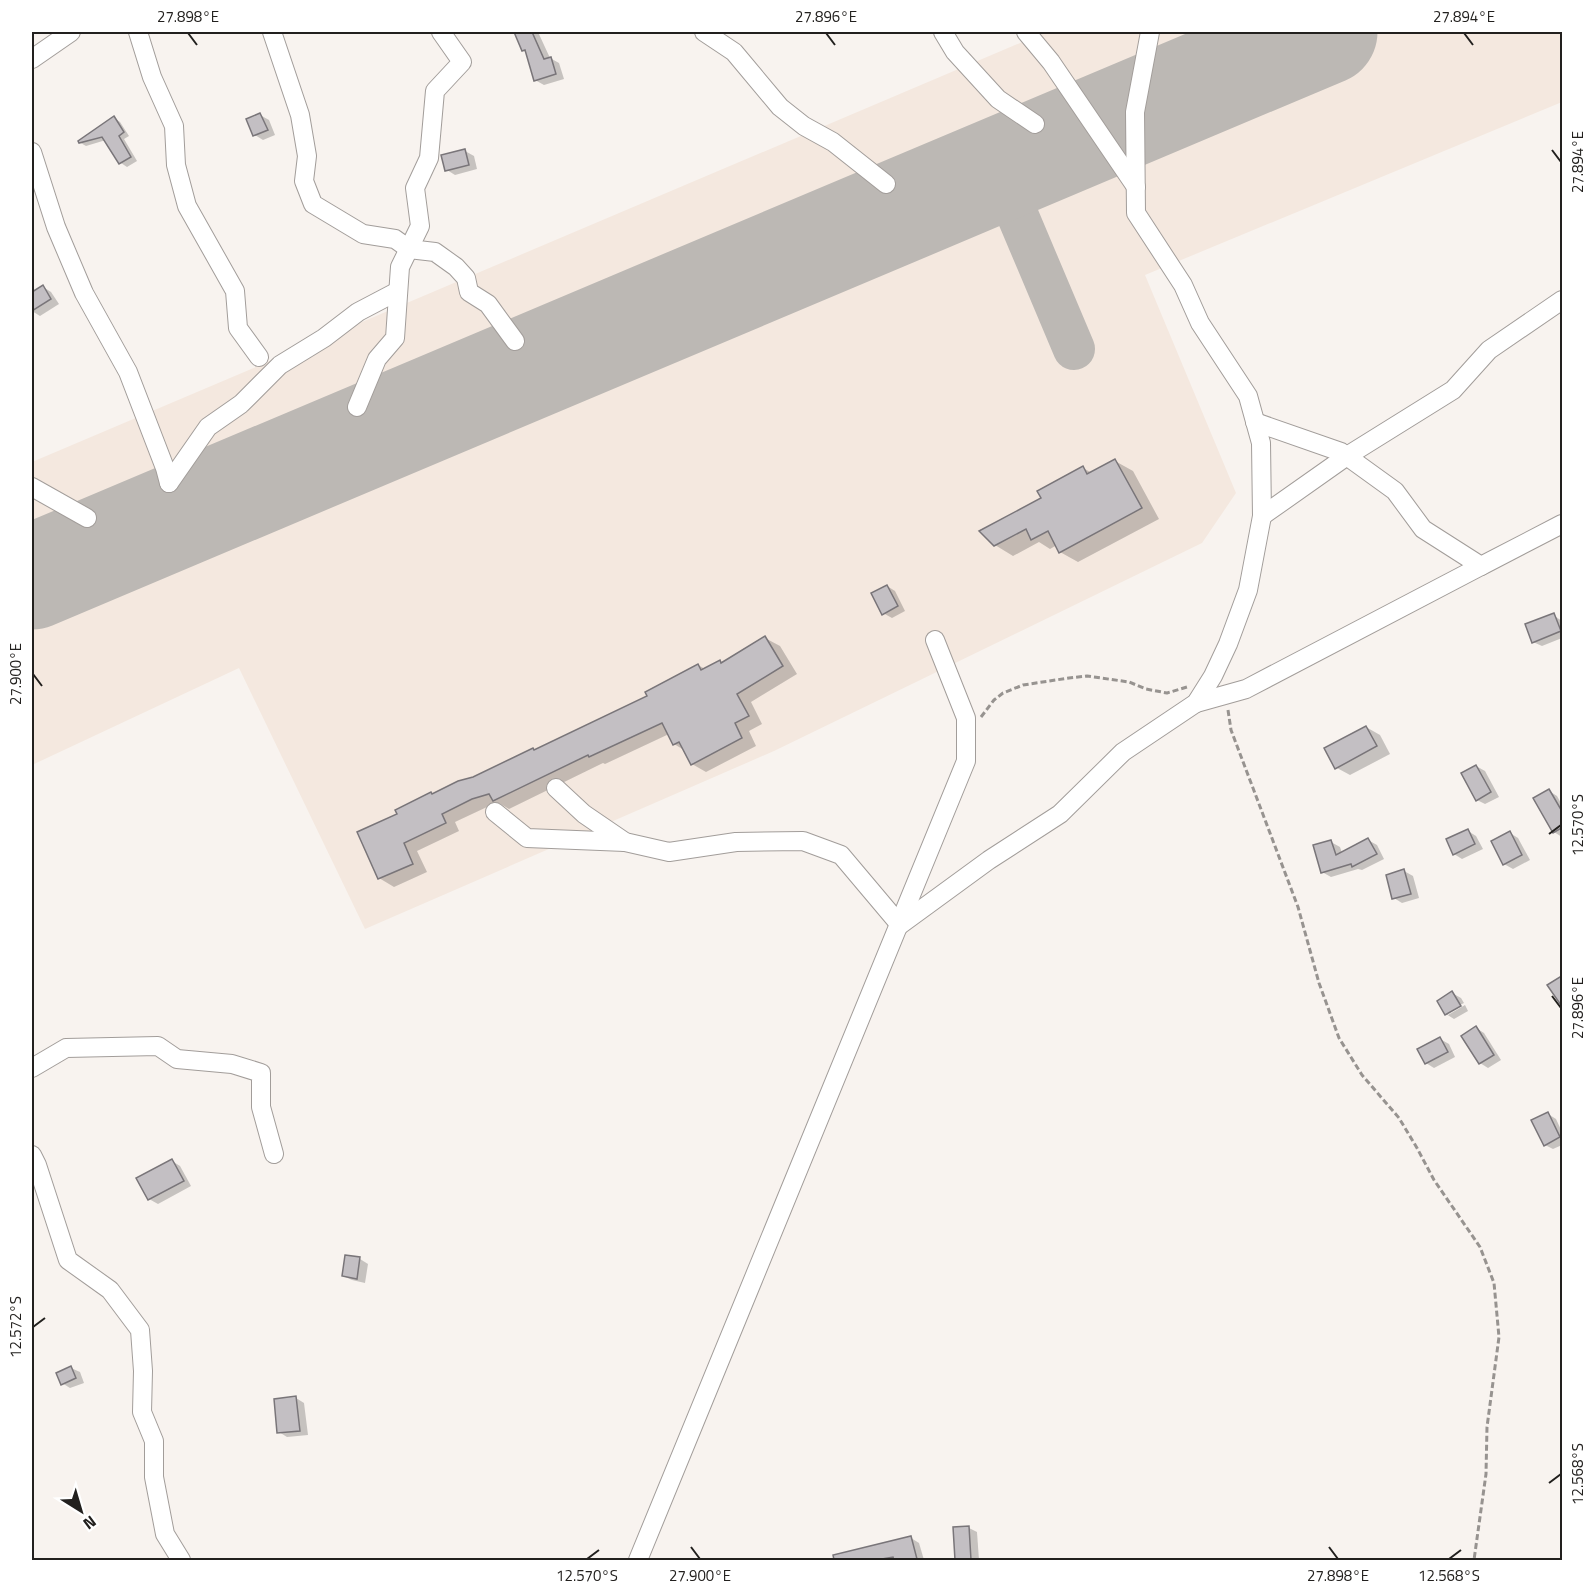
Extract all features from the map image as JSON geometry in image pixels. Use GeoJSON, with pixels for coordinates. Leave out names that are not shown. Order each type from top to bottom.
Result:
{"type":"FeatureCollection","features":[{"type":"Feature","properties":{"kind":"street"},"geometry":{"type":"LineString","coordinates":[[32,59],[71,32]]}},
{"type":"Feature","properties":{"kind":"street"},"geometry":{"type":"LineString","coordinates":[[138,32],[152,77],[174,126],[176,165],[187,206],[235,291],[238,328],[259,357]]}},
{"type":"Feature","properties":{"kind":"street"},"geometry":{"type":"LineString","coordinates":[[272,32],[300,115],[308,156],[303,181],[313,204],[363,234],[395,239],[409,249],[435,252],[456,267],[466,278],[470,292],[488,304],[515,341]]}},
{"type":"Feature","properties":{"kind":"street"},"geometry":{"type":"LineString","coordinates":[[357,407],[377,359],[395,338],[400,267],[420,226],[415,188],[429,158],[435,91],[462,62],[441,32]]}},
{"type":"Feature","properties":{"kind":"street"},"geometry":{"type":"LineString","coordinates":[[704,32],[734,52],[780,106],[804,126],[833,142],[886,184]]}},
{"type":"Feature","properties":{"kind":"street"},"geometry":{"type":"LineString","coordinates":[[943,32],[955,52],[998,99],[1035,124]]}},
{"type":"Feature","properties":{"kind":"street"},"geometry":{"type":"LineString","coordinates":[[1026,32],[1051,62],[1136,187]]}},
{"type":"Feature","properties":{"kind":"street"},"geometry":{"type":"LineString","coordinates":[[1150,32],[1135,112],[1136,213],[1183,285],[1200,323],[1248,396],[1262,443],[1262,516],[1248,590],[1228,644],[1213,676],[1196,703]]}},
{"type":"Feature","properties":{"kind":"street"},"geometry":{"type":"LineString","coordinates":[[32,152],[56,226],[84,293],[128,372],[169,483],[208,427],[241,404],[280,365],[324,338],[358,312],[398,291]]}},
{"type":"Feature","properties":{"kind":"street"},"geometry":{"type":"LineString","coordinates":[[1262,516],[1347,456],[1453,390],[1489,350],[1563,300]]}},
{"type":"Feature","properties":{"kind":"street"},"geometry":{"type":"LineString","coordinates":[[1256,422],[1341,452],[1395,491],[1424,529],[1481,566]]}},
{"type":"Feature","properties":{"kind":"street"},"geometry":{"type":"LineString","coordinates":[[32,487],[87,518]]}},
{"type":"Feature","properties":{"kind":"street"},"geometry":{"type":"LineString","coordinates":[[900,925],[989,860],[1060,814],[1123,752],[1196,703],[1246,689],[1563,524]]}},
{"type":"Feature","properties":{"kind":"street"},"geometry":{"type":"LineString","coordinates":[[638,1560],[966,761],[966,718],[935,640]]}},
{"type":"Feature","properties":{"kind":"street"},"geometry":{"type":"LineString","coordinates":[[556,788],[584,814],[625,842]]}},
{"type":"Feature","properties":{"kind":"street"},"geometry":{"type":"LineString","coordinates":[[495,812],[527,838],[625,842],[669,852],[736,842],[803,841],[841,855],[900,925]]}},
{"type":"Feature","properties":{"kind":"street"},"geometry":{"type":"LineString","coordinates":[[32,1068],[66,1048],[158,1046],[177,1059],[232,1064],[261,1073],[261,1107],[274,1154]]}},
{"type":"Feature","properties":{"kind":"street"},"geometry":{"type":"LineString","coordinates":[[32,1155],[68,1260],[110,1290],[140,1330],[143,1371],[142,1412],[154,1441],[154,1477],[165,1534],[181,1560]]}},
{"type":"Feature","properties":{"kind":"path"},"geometry":{"type":"LineString","coordinates":[[966,745],[994,700],[1003,693],[1023,685],[1087,676],[1129,682],[1146,689],[1167,693],[1194,685],[1213,676]]}},
{"type":"Feature","properties":{"kind":"path"},"geometry":{"type":"LineString","coordinates":[[1227,696],[1231,730],[1298,907],[1318,982],[1339,1038],[1362,1075],[1399,1118],[1418,1148],[1434,1180],[1480,1247],[1494,1283],[1498,1337],[1487,1427],[1486,1474],[1474,1560]]}},
{"type":"Feature","properties":{"kind":"shaded area"},"geometry":{"type":"Polygon","coordinates":[[[1046,32],[1562,32],[1562,102],[1145,275],[1236,493],[1202,543],[774,751],[365,929],[239,668],[32,765],[32,462],[1046,32]]]}},
{"type":"Feature","properties":{"kind":"building"},"geometry":{"type":"Polygon","coordinates":[[[514,32],[532,32],[544,59],[551,57],[556,74],[534,81],[525,50],[522,51],[514,32]]]}},
{"type":"Feature","properties":{"kind":"building"},"geometry":{"type":"Polygon","coordinates":[[[260,113],[268,130],[253,136],[246,119],[260,113]]]}},
{"type":"Feature","properties":{"kind":"building"},"geometry":{"type":"Polygon","coordinates":[[[114,116],[124,132],[119,136],[131,157],[119,164],[102,137],[79,143],[78,141],[114,116]]]}},
{"type":"Feature","properties":{"kind":"building"},"geometry":{"type":"Polygon","coordinates":[[[465,149],[469,165],[445,171],[441,155],[465,149]]]}},
{"type":"Feature","properties":{"kind":"building"},"geometry":{"type":"Polygon","coordinates":[[[43,285],[51,299],[32,311],[32,292],[43,285]]]}},
{"type":"Feature","properties":{"kind":"building"},"geometry":{"type":"Polygon","coordinates":[[[1115,459],[1142,508],[1059,553],[1048,531],[1031,540],[1026,529],[994,546],[979,531],[1041,498],[1037,491],[1083,466],[1087,474],[1115,459]]]}},
{"type":"Feature","properties":{"kind":"building"},"geometry":{"type":"Polygon","coordinates":[[[887,585],[898,606],[882,615],[871,593],[887,585]]]}},
{"type":"Feature","properties":{"kind":"building"},"geometry":{"type":"Polygon","coordinates":[[[1554,613],[1561,631],[1532,643],[1525,624],[1554,613]]]}},
{"type":"Feature","properties":{"kind":"building"},"geometry":{"type":"Polygon","coordinates":[[[765,636],[783,666],[737,694],[749,716],[735,723],[742,738],[691,765],[679,742],[673,745],[662,723],[589,757],[588,755],[493,801],[489,794],[472,799],[442,814],[446,823],[404,843],[413,864],[378,879],[357,832],[397,814],[395,810],[431,792],[432,794],[458,781],[473,777],[533,748],[534,750],[647,696],[645,692],[698,664],[701,670],[720,660],[721,663],[765,636]]]}},
{"type":"Feature","properties":{"kind":"building"},"geometry":{"type":"Polygon","coordinates":[[[1366,726],[1377,746],[1335,769],[1324,748],[1366,726]]]}},
{"type":"Feature","properties":{"kind":"building"},"geometry":{"type":"Polygon","coordinates":[[[1476,765],[1491,792],[1476,801],[1461,773],[1476,765]]]}},
{"type":"Feature","properties":{"kind":"building"},"geometry":{"type":"Polygon","coordinates":[[[1549,789],[1563,813],[1563,827],[1553,833],[1533,798],[1549,789]]]}},
{"type":"Feature","properties":{"kind":"building"},"geometry":{"type":"Polygon","coordinates":[[[1468,829],[1475,844],[1453,855],[1446,839],[1468,829]]]}},
{"type":"Feature","properties":{"kind":"building"},"geometry":{"type":"Polygon","coordinates":[[[1510,831],[1522,855],[1503,865],[1491,841],[1510,831]]]}},
{"type":"Feature","properties":{"kind":"building"},"geometry":{"type":"Polygon","coordinates":[[[1368,838],[1377,854],[1352,867],[1351,864],[1321,873],[1313,845],[1331,840],[1336,855],[1368,838]]]}},
{"type":"Feature","properties":{"kind":"building"},"geometry":{"type":"Polygon","coordinates":[[[1404,869],[1411,894],[1392,899],[1386,875],[1404,869]]]}},
{"type":"Feature","properties":{"kind":"building"},"geometry":{"type":"Polygon","coordinates":[[[1563,975],[1563,1008],[1547,985],[1563,975]]]}},
{"type":"Feature","properties":{"kind":"building"},"geometry":{"type":"Polygon","coordinates":[[[1452,991],[1461,1006],[1445,1015],[1437,1001],[1452,991]]]}},
{"type":"Feature","properties":{"kind":"building"},"geometry":{"type":"Polygon","coordinates":[[[1476,1026],[1494,1055],[1479,1064],[1461,1036],[1476,1026]]]}},
{"type":"Feature","properties":{"kind":"building"},"geometry":{"type":"Polygon","coordinates":[[[1440,1037],[1448,1052],[1425,1064],[1417,1049],[1440,1037]]]}},
{"type":"Feature","properties":{"kind":"building"},"geometry":{"type":"Polygon","coordinates":[[[1548,1112],[1560,1137],[1544,1146],[1531,1120],[1548,1112]]]}},
{"type":"Feature","properties":{"kind":"building"},"geometry":{"type":"Polygon","coordinates":[[[172,1159],[184,1181],[148,1200],[136,1178],[172,1159]]]}},
{"type":"Feature","properties":{"kind":"building"},"geometry":{"type":"Polygon","coordinates":[[[345,1255],[360,1257],[357,1279],[342,1276],[345,1255]]]}},
{"type":"Feature","properties":{"kind":"building"},"geometry":{"type":"Polygon","coordinates":[[[71,1366],[76,1378],[61,1385],[56,1373],[71,1366]]]}},
{"type":"Feature","properties":{"kind":"building"},"geometry":{"type":"Polygon","coordinates":[[[296,1396],[300,1431],[277,1433],[274,1399],[296,1396]]]}},
{"type":"Feature","properties":{"kind":"building"},"geometry":{"type":"Polygon","coordinates":[[[969,1526],[971,1560],[955,1560],[953,1527],[969,1526]]]}},
{"type":"Feature","properties":{"kind":"building"},"geometry":{"type":"Polygon","coordinates":[[[911,1536],[917,1559],[894,1560],[893,1557],[876,1560],[834,1560],[833,1555],[911,1536]]]}},
{"type":"Feature","properties":{"kind":"taxiway"},"geometry":{"type":"LineString","coordinates":[[998,169],[1074,349]]}},
{"type":"Feature","properties":{"kind":"runway"},"geometry":{"type":"LineString","coordinates":[[32,577],[1325,32]]}}]}
